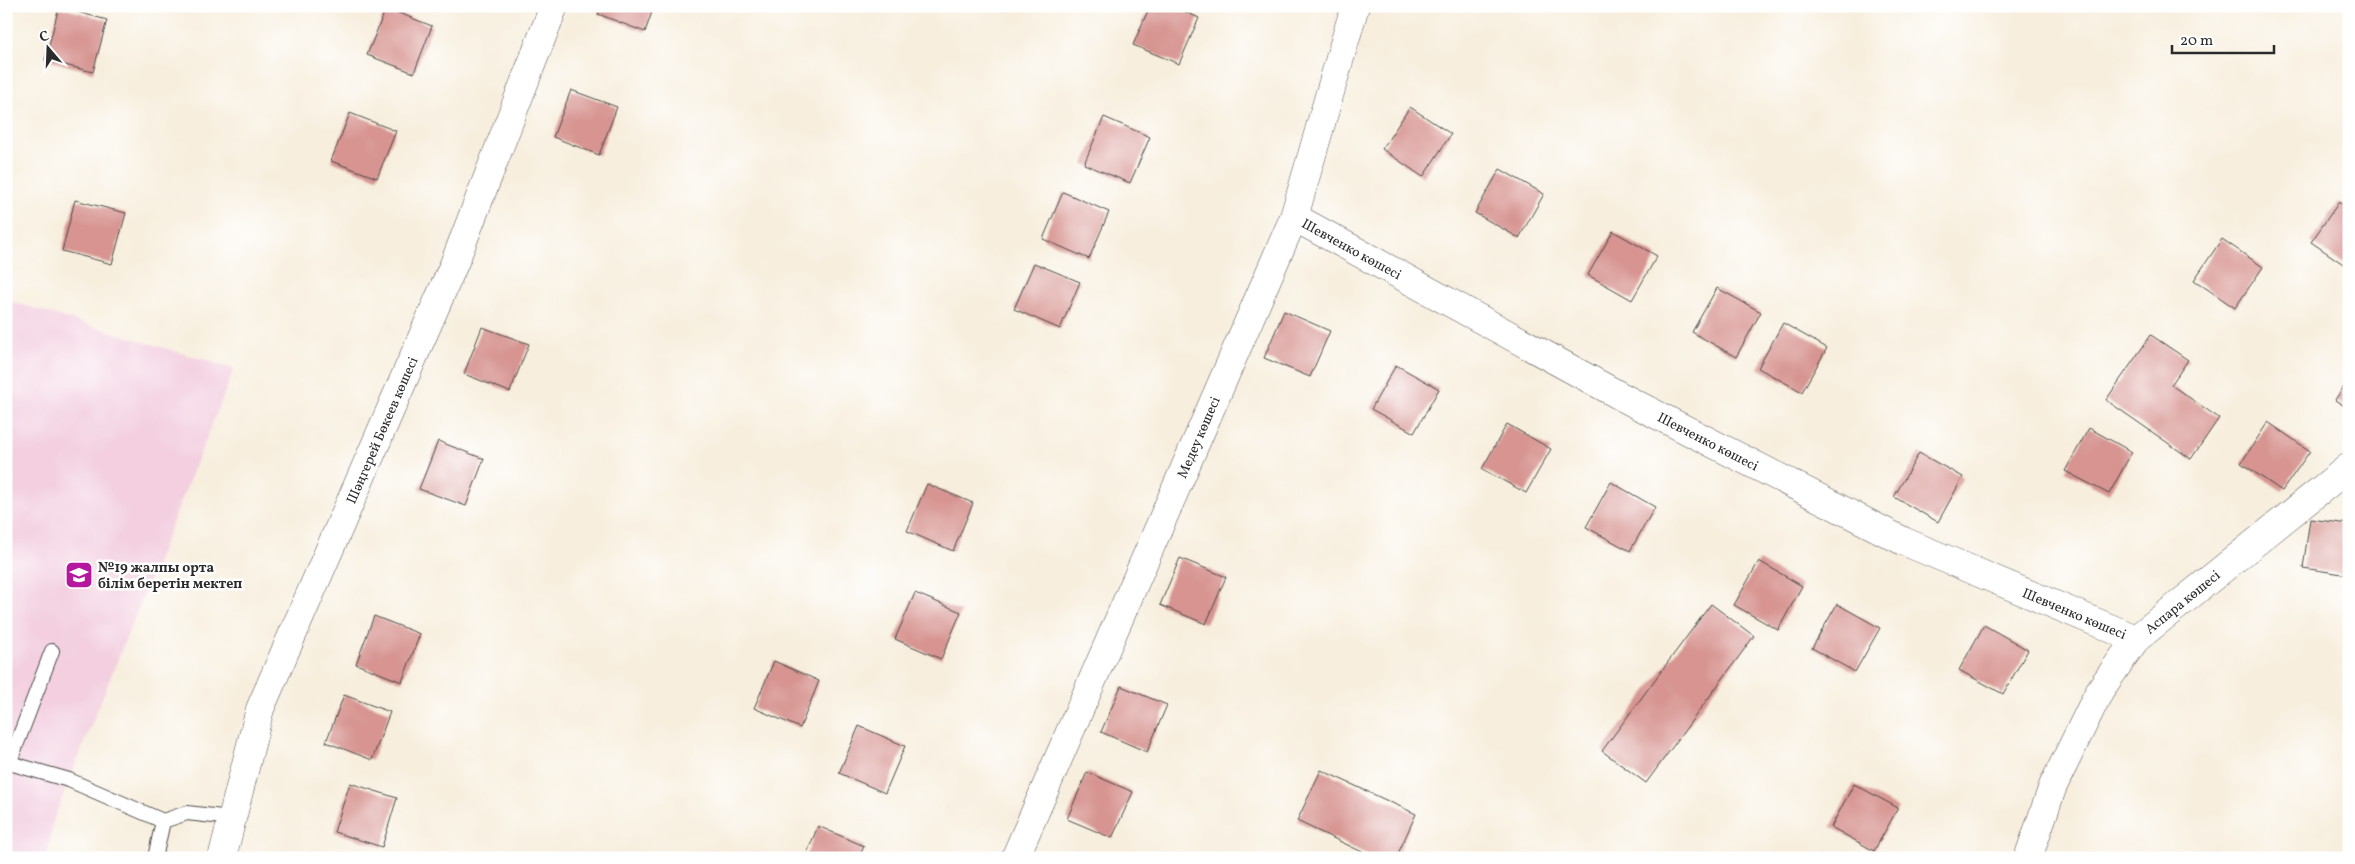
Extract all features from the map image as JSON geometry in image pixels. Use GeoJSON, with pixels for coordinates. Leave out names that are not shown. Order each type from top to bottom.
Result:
{"type":"FeatureCollection","features":[{"type":"Feature","properties":{"kind":"street","name":"Шәңгерей Бөкеев көшесі"},"geometry":{"type":"LineString","coordinates":[[222,858],[260,709],[454,264],[554,6]]}},
{"type":"Feature","properties":{"kind":"street","name":"Медеу көшесі"},"geometry":{"type":"LineString","coordinates":[[1015,858],[1294,217],[1355,6]]}},
{"type":"Feature","properties":{"kind":"street","name":"Шевченко көшесі"},"geometry":{"type":"LineString","coordinates":[[1294,217],[1624,398],[1894,536],[2136,639]]}},
{"type":"Feature","properties":{"kind":"street","name":"Аспара көшесі"},"geometry":{"type":"LineString","coordinates":[[2028,858],[2054,786],[2100,690],[2136,639],[2349,467]]}},
{"type":"Feature","properties":{"kind":"lane"},"geometry":{"type":"LineString","coordinates":[[52,651],[8,763],[69,780],[163,821],[187,813],[231,818]]}},
{"type":"Feature","properties":{"kind":"lane"},"geometry":{"type":"LineString","coordinates":[[155,858],[163,821]]}},
{"type":"Feature","properties":{"kind":"shaded area","name":"№19 жалпы орта білім беретін мектеп"},"geometry":{"type":"Polygon","coordinates":[[[6,300],[234,369],[54,818],[47,858],[6,858],[6,300]]]}},
{"type":"Feature","properties":{"kind":"building"},"geometry":{"type":"Polygon","coordinates":[[[601,6],[654,6],[645,32],[598,14],[601,6]]]}},
{"type":"Feature","properties":{"kind":"building"},"geometry":{"type":"Polygon","coordinates":[[[1150,6],[1172,6],[1199,18],[1179,64],[1133,45],[1150,6]]]}},
{"type":"Feature","properties":{"kind":"building"},"geometry":{"type":"Polygon","coordinates":[[[59,7],[107,20],[93,72],[45,60],[59,7]]]}},
{"type":"Feature","properties":{"kind":"building"},"geometry":{"type":"Polygon","coordinates":[[[386,8],[432,26],[414,73],[367,55],[386,8]]]}},
{"type":"Feature","properties":{"kind":"building"},"geometry":{"type":"Polygon","coordinates":[[[571,90],[617,107],[599,155],[553,137],[571,90]]]}},
{"type":"Feature","properties":{"kind":"building"},"geometry":{"type":"Polygon","coordinates":[[[1410,107],[1451,134],[1423,177],[1382,149],[1410,107]]]}},
{"type":"Feature","properties":{"kind":"building"},"geometry":{"type":"Polygon","coordinates":[[[350,113],[396,131],[377,178],[331,161],[350,113]]]}},
{"type":"Feature","properties":{"kind":"building"},"geometry":{"type":"Polygon","coordinates":[[[1104,117],[1150,137],[1130,183],[1084,164],[1104,117]]]}},
{"type":"Feature","properties":{"kind":"building"},"geometry":{"type":"Polygon","coordinates":[[[1500,169],[1544,194],[1519,238],[1475,213],[1500,169]]]}},
{"type":"Feature","properties":{"kind":"building"},"geometry":{"type":"Polygon","coordinates":[[[1063,192],[1109,212],[1089,259],[1043,239],[1063,192]]]}},
{"type":"Feature","properties":{"kind":"building"},"geometry":{"type":"Polygon","coordinates":[[[75,200],[126,213],[112,264],[62,251],[75,200]]]}},
{"type":"Feature","properties":{"kind":"building"},"geometry":{"type":"Polygon","coordinates":[[[2339,202],[2349,209],[2349,268],[2311,242],[2339,202]]]}},
{"type":"Feature","properties":{"kind":"building"},"geometry":{"type":"Polygon","coordinates":[[[1613,231],[1657,256],[1632,300],[1588,275],[1613,231]]]}},
{"type":"Feature","properties":{"kind":"building"},"geometry":{"type":"Polygon","coordinates":[[[2222,239],[2263,267],[2235,308],[2194,280],[2222,239]]]}},
{"type":"Feature","properties":{"kind":"building"},"geometry":{"type":"Polygon","coordinates":[[[1034,263],[1080,282],[1060,329],[1014,309],[1034,263]]]}},
{"type":"Feature","properties":{"kind":"building"},"geometry":{"type":"Polygon","coordinates":[[[1717,288],[1761,312],[1736,357],[1692,332],[1717,288]]]}},
{"type":"Feature","properties":{"kind":"building"},"geometry":{"type":"Polygon","coordinates":[[[1284,311],[1330,331],[1310,377],[1264,358],[1284,311]]]}},
{"type":"Feature","properties":{"kind":"building"},"geometry":{"type":"Polygon","coordinates":[[[1783,323],[1827,348],[1802,392],[1758,368],[1783,323]]]}},
{"type":"Feature","properties":{"kind":"building"},"geometry":{"type":"Polygon","coordinates":[[[482,327],[529,344],[510,392],[464,374],[482,327]]]}},
{"type":"Feature","properties":{"kind":"building"},"geometry":{"type":"Polygon","coordinates":[[[2151,335],[2188,360],[2171,385],[2219,418],[2191,459],[2106,400],[2151,335]]]}},
{"type":"Feature","properties":{"kind":"building"},"geometry":{"type":"Polygon","coordinates":[[[1396,365],[1439,389],[1414,433],[1371,409],[1396,365]]]}},
{"type":"Feature","properties":{"kind":"building"},"geometry":{"type":"Polygon","coordinates":[[[2349,379],[2349,409],[2335,400],[2349,379]]]}},
{"type":"Feature","properties":{"kind":"building"},"geometry":{"type":"Polygon","coordinates":[[[2268,422],[2310,451],[2282,491],[2241,463],[2268,422]]]}},
{"type":"Feature","properties":{"kind":"building"},"geometry":{"type":"Polygon","coordinates":[[[1507,424],[1551,449],[1526,493],[1482,469],[1507,424]]]}},
{"type":"Feature","properties":{"kind":"building"},"geometry":{"type":"Polygon","coordinates":[[[2089,428],[2132,452],[2109,494],[2065,471],[2089,428]]]}},
{"type":"Feature","properties":{"kind":"building"},"geometry":{"type":"Polygon","coordinates":[[[438,441],[484,459],[466,506],[419,489],[438,441]]]}},
{"type":"Feature","properties":{"kind":"building"},"geometry":{"type":"Polygon","coordinates":[[[1919,453],[1963,477],[1938,522],[1894,497],[1919,453]]]}},
{"type":"Feature","properties":{"kind":"building"},"geometry":{"type":"Polygon","coordinates":[[[1611,482],[1655,507],[1630,551],[1586,527],[1611,482]]]}},
{"type":"Feature","properties":{"kind":"building"},"geometry":{"type":"Polygon","coordinates":[[[927,484],[973,503],[953,551],[907,531],[927,484]]]}},
{"type":"Feature","properties":{"kind":"building"},"geometry":{"type":"Polygon","coordinates":[[[2310,519],[2349,524],[2349,575],[2303,568],[2310,519]]]}},
{"type":"Feature","properties":{"kind":"building"},"geometry":{"type":"Polygon","coordinates":[[[1180,558],[1226,577],[1206,624],[1160,605],[1180,558]]]}},
{"type":"Feature","properties":{"kind":"building"},"geometry":{"type":"Polygon","coordinates":[[[1759,561],[1802,586],[1778,630],[1734,605],[1759,561]]]}},
{"type":"Feature","properties":{"kind":"building"},"geometry":{"type":"Polygon","coordinates":[[[915,593],[961,612],[941,659],[895,639],[915,593]]]}},
{"type":"Feature","properties":{"kind":"building"},"geometry":{"type":"Polygon","coordinates":[[[1711,604],[1754,636],[1646,783],[1602,751],[1711,604]]]}},
{"type":"Feature","properties":{"kind":"building"},"geometry":{"type":"Polygon","coordinates":[[[1837,604],[1880,628],[1855,672],[1812,648],[1837,604]]]}},
{"type":"Feature","properties":{"kind":"building"},"geometry":{"type":"Polygon","coordinates":[[[374,616],[420,634],[402,682],[356,664],[374,616]]]}},
{"type":"Feature","properties":{"kind":"building"},"geometry":{"type":"Polygon","coordinates":[[[1984,625],[2028,650],[2003,694],[1959,670],[1984,625]]]}},
{"type":"Feature","properties":{"kind":"building"},"geometry":{"type":"Polygon","coordinates":[[[774,661],[819,681],[800,728],[754,708],[774,661]]]}},
{"type":"Feature","properties":{"kind":"building"},"geometry":{"type":"Polygon","coordinates":[[[1121,686],[1167,705],[1147,752],[1101,732],[1121,686]]]}},
{"type":"Feature","properties":{"kind":"building"},"geometry":{"type":"Polygon","coordinates":[[[344,695],[390,712],[372,760],[326,742],[344,695]]]}},
{"type":"Feature","properties":{"kind":"building"},"geometry":{"type":"Polygon","coordinates":[[[859,726],[905,746],[885,793],[839,773],[859,726]]]}},
{"type":"Feature","properties":{"kind":"building"},"geometry":{"type":"Polygon","coordinates":[[[1321,770],[1416,814],[1396,858],[1375,858],[1297,821],[1321,770]]]}},
{"type":"Feature","properties":{"kind":"building"},"geometry":{"type":"Polygon","coordinates":[[[1087,772],[1133,792],[1112,838],[1067,819],[1087,772]]]}},
{"type":"Feature","properties":{"kind":"building"},"geometry":{"type":"Polygon","coordinates":[[[350,783],[397,798],[382,847],[334,832],[350,783]]]}},
{"type":"Feature","properties":{"kind":"building"},"geometry":{"type":"Polygon","coordinates":[[[1854,784],[1898,808],[1874,851],[1831,827],[1854,784]]]}},
{"type":"Feature","properties":{"kind":"building"},"geometry":{"type":"Polygon","coordinates":[[[818,826],[864,846],[859,858],[805,858],[818,826]]]}},
{"type":"Feature","properties":{"kind":"place","name":"№19 жалпы орта білім беретін мектеп"},"geometry":{"type":"Point","coordinates":[79,575]}}]}
